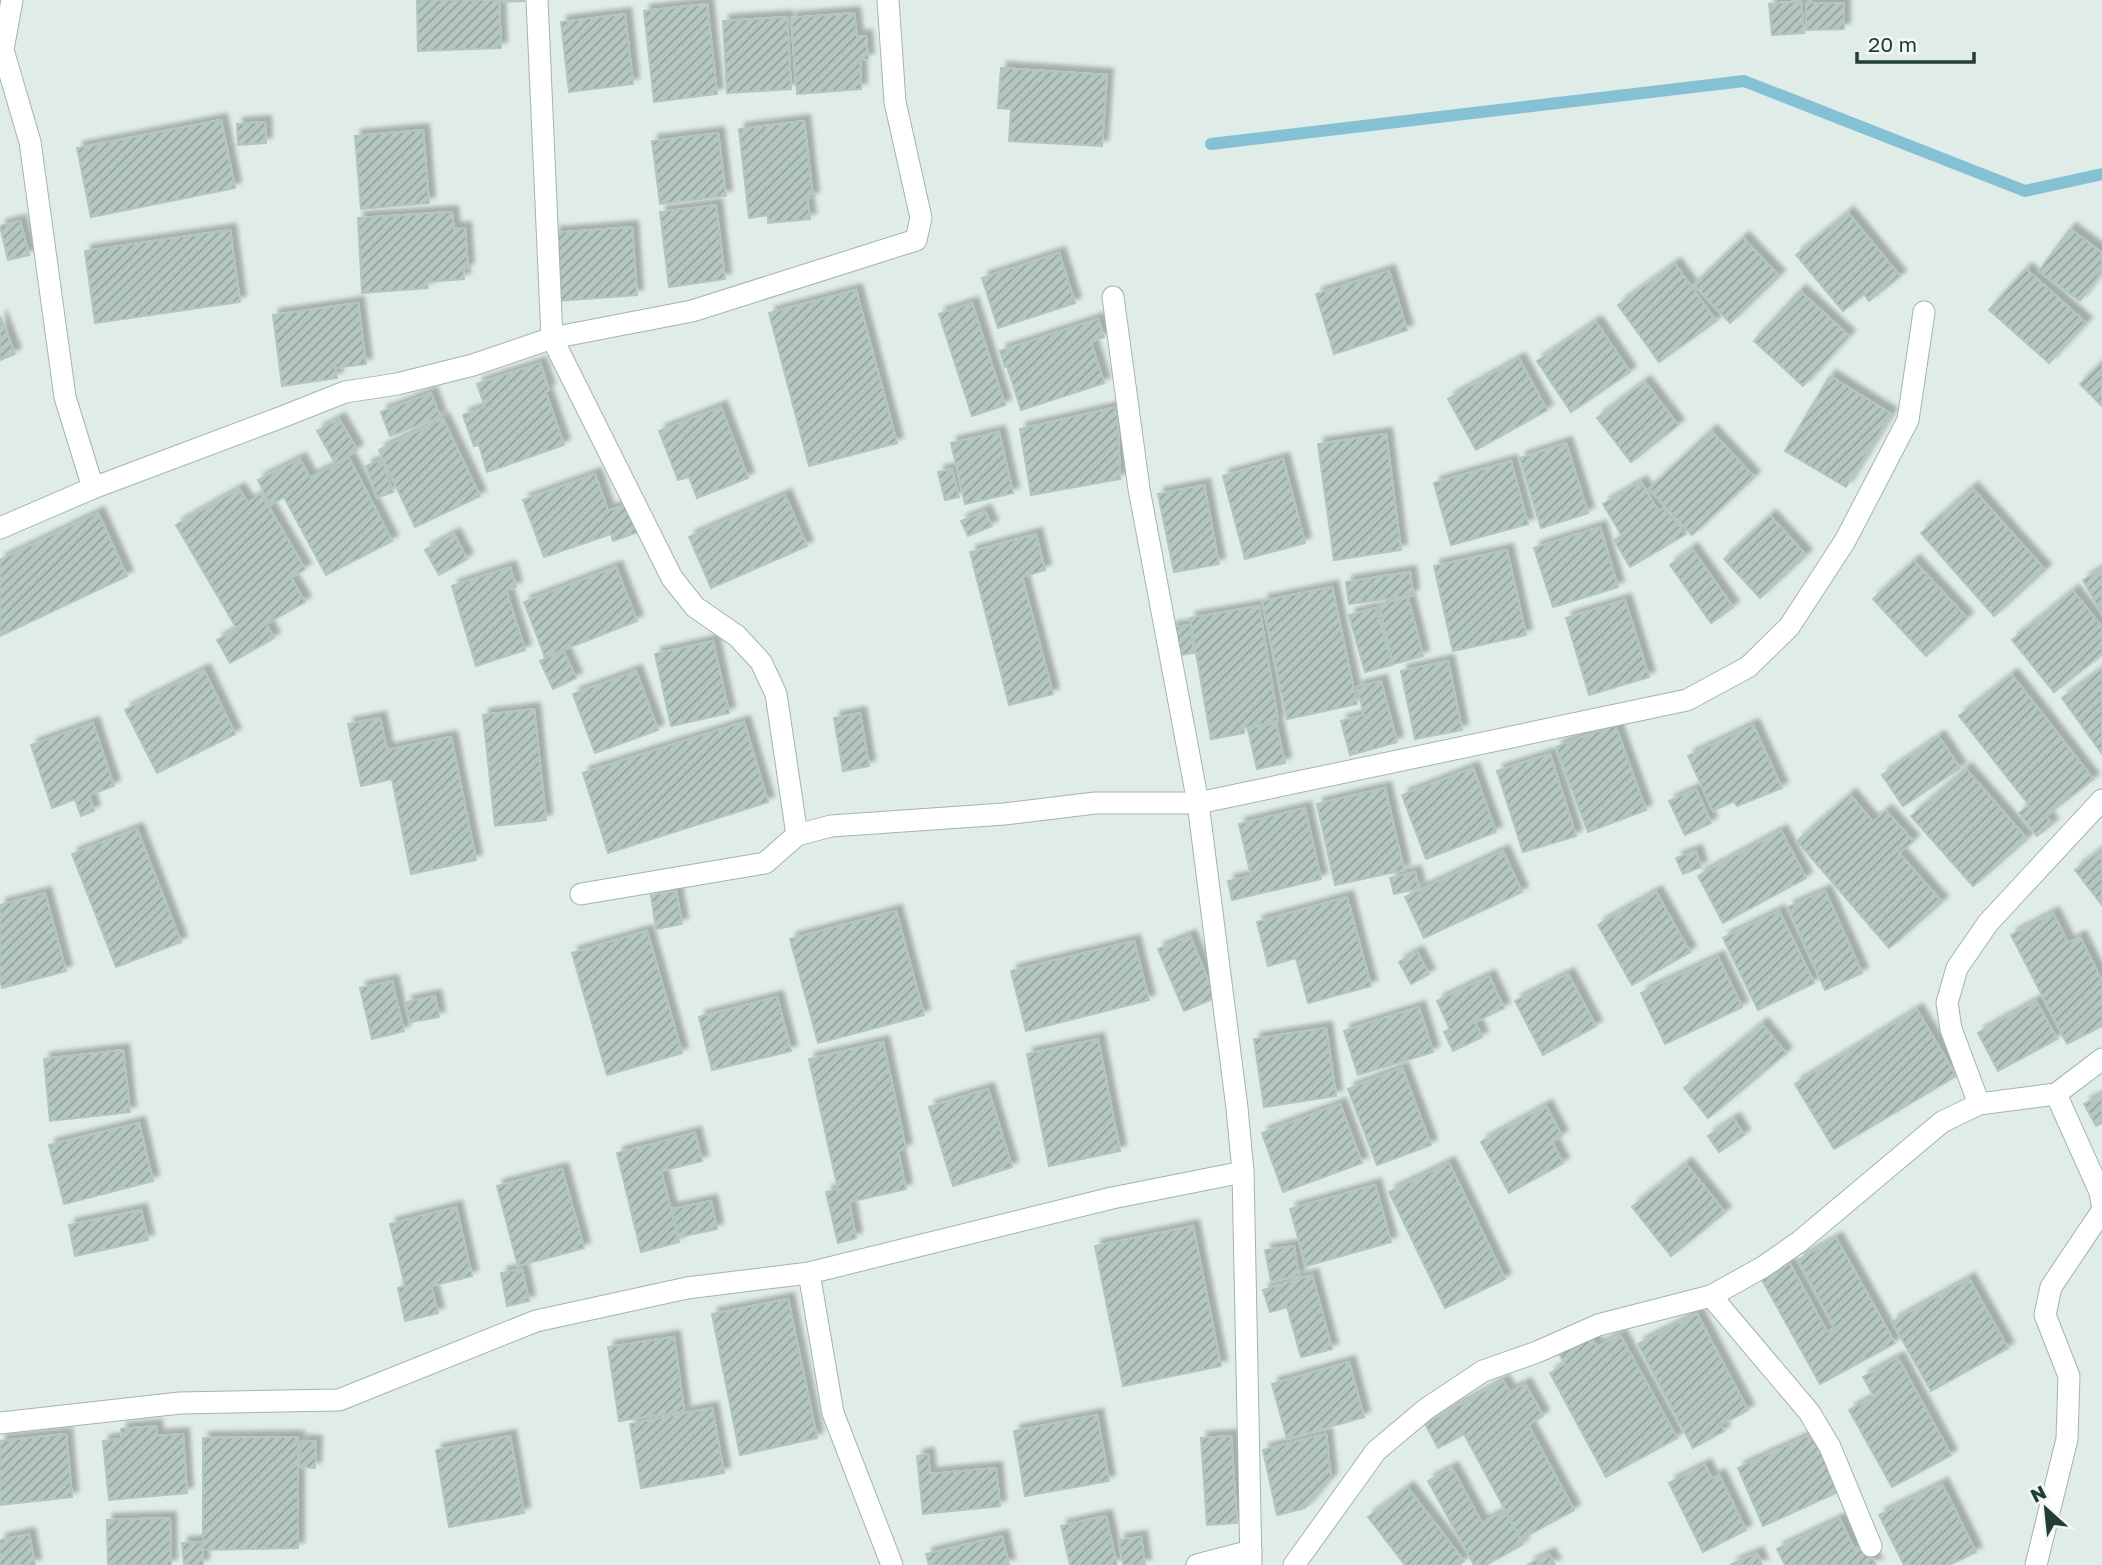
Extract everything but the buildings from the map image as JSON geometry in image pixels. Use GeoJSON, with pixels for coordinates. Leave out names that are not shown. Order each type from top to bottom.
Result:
{"type":"FeatureCollection","features":[{"type":"Feature","properties":{"kind":"street"},"geometry":{"type":"LineString","coordinates":[[12,0],[3,50],[30,142],[65,397],[93,488]]}},
{"type":"Feature","properties":{"kind":"street"},"geometry":{"type":"LineString","coordinates":[[537,0],[552,338],[672,578],[695,607],[737,636],[761,662],[776,695],[797,835]]}},
{"type":"Feature","properties":{"kind":"street"},"geometry":{"type":"LineString","coordinates":[[0,528],[93,488],[345,392],[397,384],[473,365],[552,338],[692,311],[916,240],[921,218],[895,102],[888,0]]}},
{"type":"Feature","properties":{"kind":"street"},"geometry":{"type":"LineString","coordinates":[[1113,297],[1139,489],[1198,803],[1243,1172],[1251,1558],[1197,1565]]}},
{"type":"Feature","properties":{"kind":"street"},"geometry":{"type":"LineString","coordinates":[[581,894],[765,863],[797,835],[831,826],[1004,814],[1096,803],[1198,803],[1687,700],[1748,667],[1789,627],[1845,541],[1908,421],[1924,312]]}},
{"type":"Feature","properties":{"kind":"street"},"geometry":{"type":"LineString","coordinates":[[1979,1104],[1951,1029],[1947,1003],[1957,968],[1988,923],[2102,800]]}},
{"type":"Feature","properties":{"kind":"street"},"geometry":{"type":"LineString","coordinates":[[1294,1565],[1376,1451],[1426,1409],[1483,1371],[1537,1352],[1598,1325],[1711,1296],[1763,1267],[1799,1242],[1942,1122],[1979,1104],[2056,1094],[2102,1059]]}},
{"type":"Feature","properties":{"kind":"street"},"geometry":{"type":"LineString","coordinates":[[2056,1094],[2102,1204]]}},
{"type":"Feature","properties":{"kind":"street"},"geometry":{"type":"LineString","coordinates":[[0,1423],[180,1403],[339,1400],[536,1321],[687,1288],[809,1273],[1112,1198],[1243,1172]]}},
{"type":"Feature","properties":{"kind":"street"},"geometry":{"type":"LineString","coordinates":[[2036,1565],[2067,1439],[2069,1376],[2045,1315],[2051,1287],[2102,1211]]}},
{"type":"Feature","properties":{"kind":"street"},"geometry":{"type":"LineString","coordinates":[[809,1273],[832,1413],[892,1565]]}},
{"type":"Feature","properties":{"kind":"street"},"geometry":{"type":"LineString","coordinates":[[1711,1296],[1809,1412],[1830,1447],[1871,1546]]}},
{"type":"Feature","properties":{"kind":"waterway"},"geometry":{"type":"LineString","coordinates":[[1211,144],[1744,81],[2025,191],[2102,174]]}}]}
